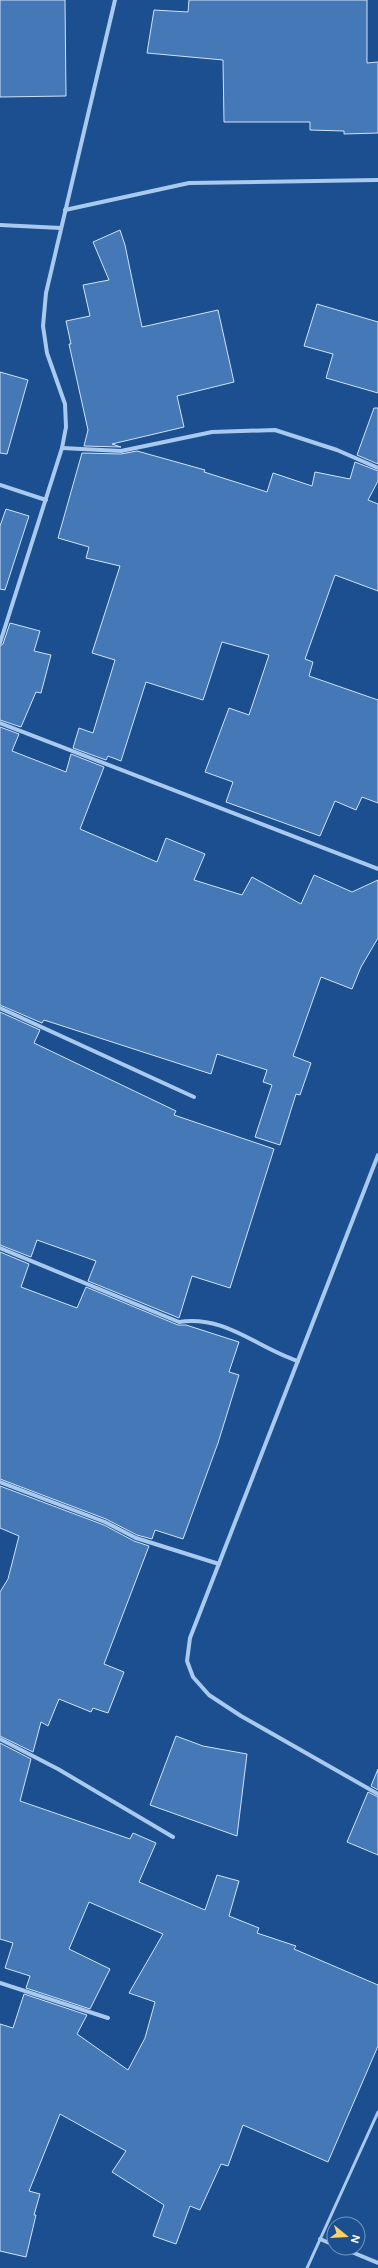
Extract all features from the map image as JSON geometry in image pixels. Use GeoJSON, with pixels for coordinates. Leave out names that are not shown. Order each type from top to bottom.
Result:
{"type":"FeatureCollection","features":[{"type":"Feature","properties":{"kind":"street"},"geometry":{"type":"LineString","coordinates":[[0,643],[62,448],[66,427],[65,404],[47,353],[43,326],[46,293],[115,0]]}},
{"type":"Feature","properties":{"kind":"street"},"geometry":{"type":"LineString","coordinates":[[65,210],[189,183],[378,180]]}},
{"type":"Feature","properties":{"kind":"street"},"geometry":{"type":"LineString","coordinates":[[0,225],[61,228]]}},
{"type":"Feature","properties":{"kind":"street"},"geometry":{"type":"LineString","coordinates":[[62,448],[121,451],[212,432],[275,430],[338,450],[378,468]]}},
{"type":"Feature","properties":{"kind":"street"},"geometry":{"type":"LineString","coordinates":[[0,485],[46,500]]}},
{"type":"Feature","properties":{"kind":"street"},"geometry":{"type":"LineString","coordinates":[[0,723],[378,869]]}},
{"type":"Feature","properties":{"kind":"street"},"geometry":{"type":"LineString","coordinates":[[0,1008],[194,1097]]}},
{"type":"Feature","properties":{"kind":"street"},"geometry":{"type":"LineString","coordinates":[[378,1156],[190,1638],[187,1661],[193,1677],[209,1695],[241,1716],[378,1794]]}},
{"type":"Feature","properties":{"kind":"street"},"geometry":{"type":"LineString","coordinates":[[0,1248],[179,1322],[194,1320],[238,1331],[282,1356],[298,1361]]}},
{"type":"Feature","properties":{"kind":"street"},"geometry":{"type":"LineString","coordinates":[[0,1482],[105,1522],[136,1538],[219,1564]]}},
{"type":"Feature","properties":{"kind":"street"},"geometry":{"type":"LineString","coordinates":[[0,1739],[58,1769],[173,1837]]}},
{"type":"Feature","properties":{"kind":"street"},"geometry":{"type":"LineString","coordinates":[[0,1983],[108,2018]]}},
{"type":"Feature","properties":{"kind":"street"},"geometry":{"type":"LineString","coordinates":[[320,2239],[326,2241]]}},
{"type":"Feature","properties":{"kind":"street"},"geometry":{"type":"LineString","coordinates":[[361,2256],[378,2263]]}},
{"type":"Feature","properties":{"kind":"lane"},"geometry":{"type":"LineString","coordinates":[[307,2268],[378,2112]]}},
{"type":"Feature","properties":{"kind":"building"},"geometry":{"type":"Polygon","coordinates":[[[0,0],[65,0],[66,96],[0,97],[0,0]]]}},
{"type":"Feature","properties":{"kind":"building"},"geometry":{"type":"Polygon","coordinates":[[[189,0],[367,0],[367,63],[378,62],[378,133],[344,134],[344,131],[310,130],[310,122],[224,122],[223,60],[147,53],[154,10],[188,12],[189,0]]]}},
{"type":"Feature","properties":{"kind":"building"},"geometry":{"type":"Polygon","coordinates":[[[120,230],[125,245],[142,327],[218,310],[234,382],[177,396],[184,427],[112,444],[121,447],[84,446],[88,430],[69,344],[71,344],[66,321],[90,316],[83,285],[109,280],[93,242],[120,230]]]}},
{"type":"Feature","properties":{"kind":"building"},"geometry":{"type":"Polygon","coordinates":[[[317,304],[378,322],[378,393],[326,378],[333,354],[304,346],[317,304]]]}},
{"type":"Feature","properties":{"kind":"building"},"geometry":{"type":"Polygon","coordinates":[[[0,372],[28,380],[7,454],[0,453],[0,372]]]}},
{"type":"Feature","properties":{"kind":"building"},"geometry":{"type":"Polygon","coordinates":[[[374,408],[378,408],[378,464],[357,455],[374,408]]]}},
{"type":"Feature","properties":{"kind":"building"},"geometry":{"type":"Polygon","coordinates":[[[137,451],[205,470],[204,472],[267,492],[273,473],[312,486],[315,472],[350,479],[355,462],[378,471],[378,481],[368,500],[378,504],[378,591],[335,575],[305,659],[313,662],[309,676],[378,700],[378,803],[362,797],[356,810],[335,801],[320,836],[226,802],[233,782],[205,772],[229,708],[249,715],[269,655],[222,642],[203,700],[146,682],[121,761],[108,756],[106,760],[73,748],[79,728],[93,733],[115,660],[92,653],[120,566],[86,558],[89,547],[58,538],[82,453],[121,454],[137,451]]]}},
{"type":"Feature","properties":{"kind":"building"},"geometry":{"type":"Polygon","coordinates":[[[6,509],[29,516],[5,590],[0,589],[0,526],[6,509]]]}},
{"type":"Feature","properties":{"kind":"building"},"geometry":{"type":"Polygon","coordinates":[[[10,623],[40,631],[34,651],[51,655],[41,693],[36,692],[21,727],[0,720],[0,646],[3,644],[10,623]]]}},
{"type":"Feature","properties":{"kind":"building"},"geometry":{"type":"Polygon","coordinates":[[[0,727],[19,734],[12,751],[66,772],[71,754],[104,767],[80,829],[157,862],[166,838],[205,854],[194,880],[242,895],[252,877],[301,904],[314,875],[352,892],[378,880],[378,938],[361,967],[352,989],[321,977],[293,1056],[311,1063],[300,1095],[296,1094],[280,1145],[255,1137],[272,1085],[263,1082],[267,1070],[217,1054],[211,1074],[44,1020],[42,1023],[0,1005],[0,727]]]}},
{"type":"Feature","properties":{"kind":"building"},"geometry":{"type":"Polygon","coordinates":[[[0,1012],[40,1030],[34,1043],[176,1111],[174,1115],[274,1149],[230,1288],[192,1276],[179,1318],[88,1281],[96,1261],[37,1240],[31,1257],[0,1245],[0,1012]]]}},
{"type":"Feature","properties":{"kind":"building"},"geometry":{"type":"Polygon","coordinates":[[[0,1252],[29,1264],[21,1287],[77,1308],[86,1287],[178,1325],[186,1325],[239,1342],[229,1372],[239,1375],[218,1443],[183,1539],[155,1530],[152,1539],[137,1535],[106,1519],[0,1479],[0,1252]]]}},
{"type":"Feature","properties":{"kind":"building"},"geometry":{"type":"Polygon","coordinates":[[[0,1486],[104,1525],[134,1541],[149,1546],[104,1664],[124,1672],[108,1713],[93,1708],[91,1712],[59,1699],[48,1726],[41,1722],[33,1752],[0,1736],[0,1592],[8,1579],[19,1536],[0,1528],[0,1486]]]}},
{"type":"Feature","properties":{"kind":"building"},"geometry":{"type":"Polygon","coordinates":[[[176,1736],[203,1746],[247,1754],[237,1836],[150,1805],[176,1736]]]}},
{"type":"Feature","properties":{"kind":"building"},"geometry":{"type":"Polygon","coordinates":[[[0,1743],[31,1759],[20,1801],[130,1839],[133,1833],[156,1843],[139,1882],[205,1910],[217,1875],[239,1881],[229,1916],[259,1928],[257,1933],[296,1946],[294,1949],[378,1985],[378,2046],[328,2162],[243,2125],[228,2166],[221,2164],[200,2210],[190,2206],[176,2244],[153,2236],[164,2205],[112,2172],[126,2151],[60,2114],[29,2191],[40,2194],[34,2215],[36,2215],[26,2257],[0,2251],[0,2024],[13,2028],[24,1994],[87,2015],[77,2034],[128,2070],[145,2038],[155,2002],[129,1993],[163,1934],[89,1902],[69,1949],[110,1969],[90,2009],[26,1988],[30,1976],[5,1968],[13,1943],[0,1939],[0,1743]]]}},
{"type":"Feature","properties":{"kind":"building"},"geometry":{"type":"Polygon","coordinates":[[[378,1769],[378,1790],[371,1786],[378,1769]]]}},
{"type":"Feature","properties":{"kind":"building"},"geometry":{"type":"Polygon","coordinates":[[[368,1792],[378,1797],[378,1855],[347,1842],[368,1792]]]}}]}
